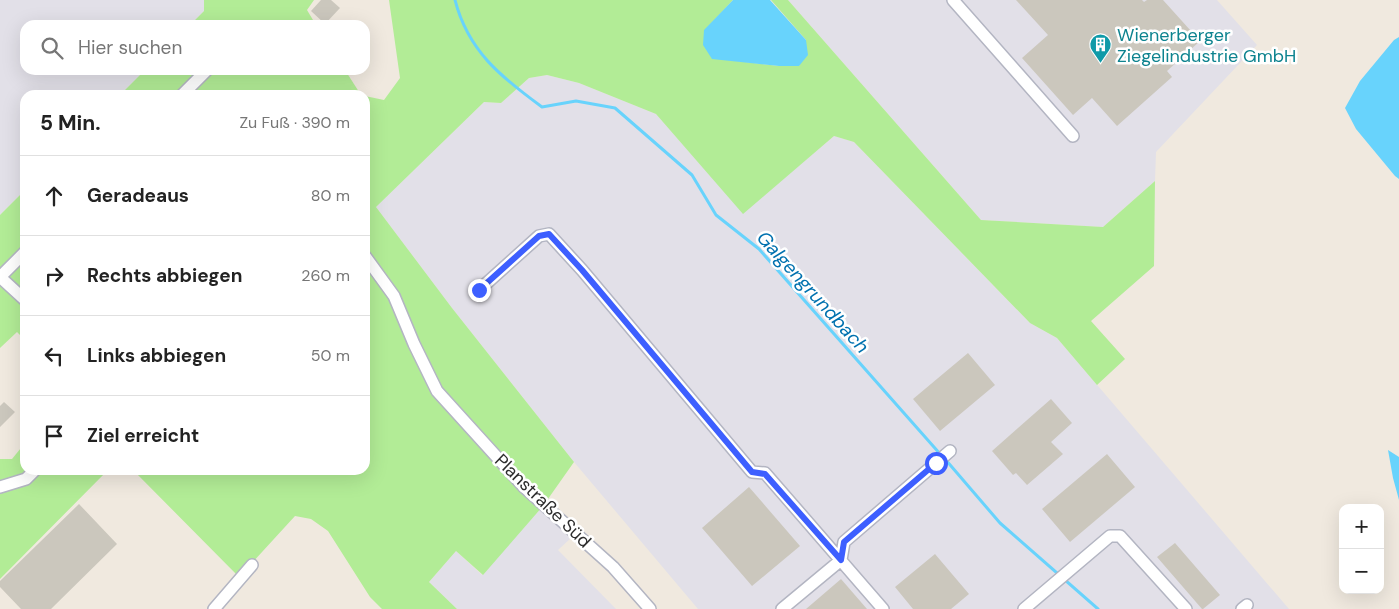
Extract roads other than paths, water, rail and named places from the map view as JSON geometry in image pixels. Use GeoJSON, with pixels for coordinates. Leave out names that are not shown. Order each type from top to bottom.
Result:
{"type":"FeatureCollection","features":[{"type":"Feature","properties":{"kind":"street"},"geometry":{"type":"LineString","coordinates":[[953,0],[1074,136]]}},
{"type":"Feature","properties":{"kind":"street"},"geometry":{"type":"LineString","coordinates":[[187,90],[202,75]]}},
{"type":"Feature","properties":{"kind":"street"},"geometry":{"type":"LineString","coordinates":[[479,290],[539,236],[549,234],[582,270],[752,472],[765,474],[883,609]]}},
{"type":"Feature","properties":{"kind":"street"},"geometry":{"type":"LineString","coordinates":[[20,257],[0,277],[20,295]]}},
{"type":"Feature","properties":{"kind":"street","name":"Planstraße Süd"},"geometry":{"type":"LineString","coordinates":[[370,263],[394,296],[414,344],[437,391],[524,487],[613,567],[650,609]]}},
{"type":"Feature","properties":{"kind":"street"},"geometry":{"type":"LineString","coordinates":[[370,272],[378,273]]}},
{"type":"Feature","properties":{"kind":"street"},"geometry":{"type":"LineString","coordinates":[[782,609],[841,560],[844,542],[950,452]]}},
{"type":"Feature","properties":{"kind":"street"},"geometry":{"type":"LineString","coordinates":[[0,487],[26,479],[30,475]]}},
{"type":"Feature","properties":{"kind":"street"},"geometry":{"type":"LineString","coordinates":[[1024,609],[1110,536],[1120,536],[1186,609]]}},
{"type":"Feature","properties":{"kind":"street"},"geometry":{"type":"LineString","coordinates":[[214,609],[252,566]]}},
{"type":"Feature","properties":{"kind":"water"},"geometry":{"type":"Polygon","coordinates":[[[733,0],[770,0],[806,40],[808,55],[799,66],[779,66],[712,59],[703,45],[704,30],[733,0]]]}},
{"type":"Feature","properties":{"kind":"water"},"geometry":{"type":"Polygon","coordinates":[[[1399,37],[1399,179],[1356,129],[1345,108],[1360,81],[1394,40],[1399,37]]]}},
{"type":"Feature","properties":{"kind":"water"},"geometry":{"type":"Polygon","coordinates":[[[1388,450],[1399,457],[1399,500],[1393,478],[1388,450]]]}},
{"type":"Feature","properties":{"kind":"waterway","name":"Galgengrundbach"},"geometry":{"type":"LineString","coordinates":[[455,0],[468,34],[477,48],[513,85],[542,107],[576,101],[615,108],[692,175],[716,215],[759,249],[941,455]]}},
{"type":"Feature","properties":{"kind":"waterway","name":"Galgengrundbach"},"geometry":{"type":"LineString","coordinates":[[945,459],[1000,523],[1098,609]]}},
{"type":"Feature","properties":{"kind":"place","name":"Wienerberger Ziegelindustrie GmbH"},"geometry":{"type":"Point","coordinates":[1101,64]}}]}
